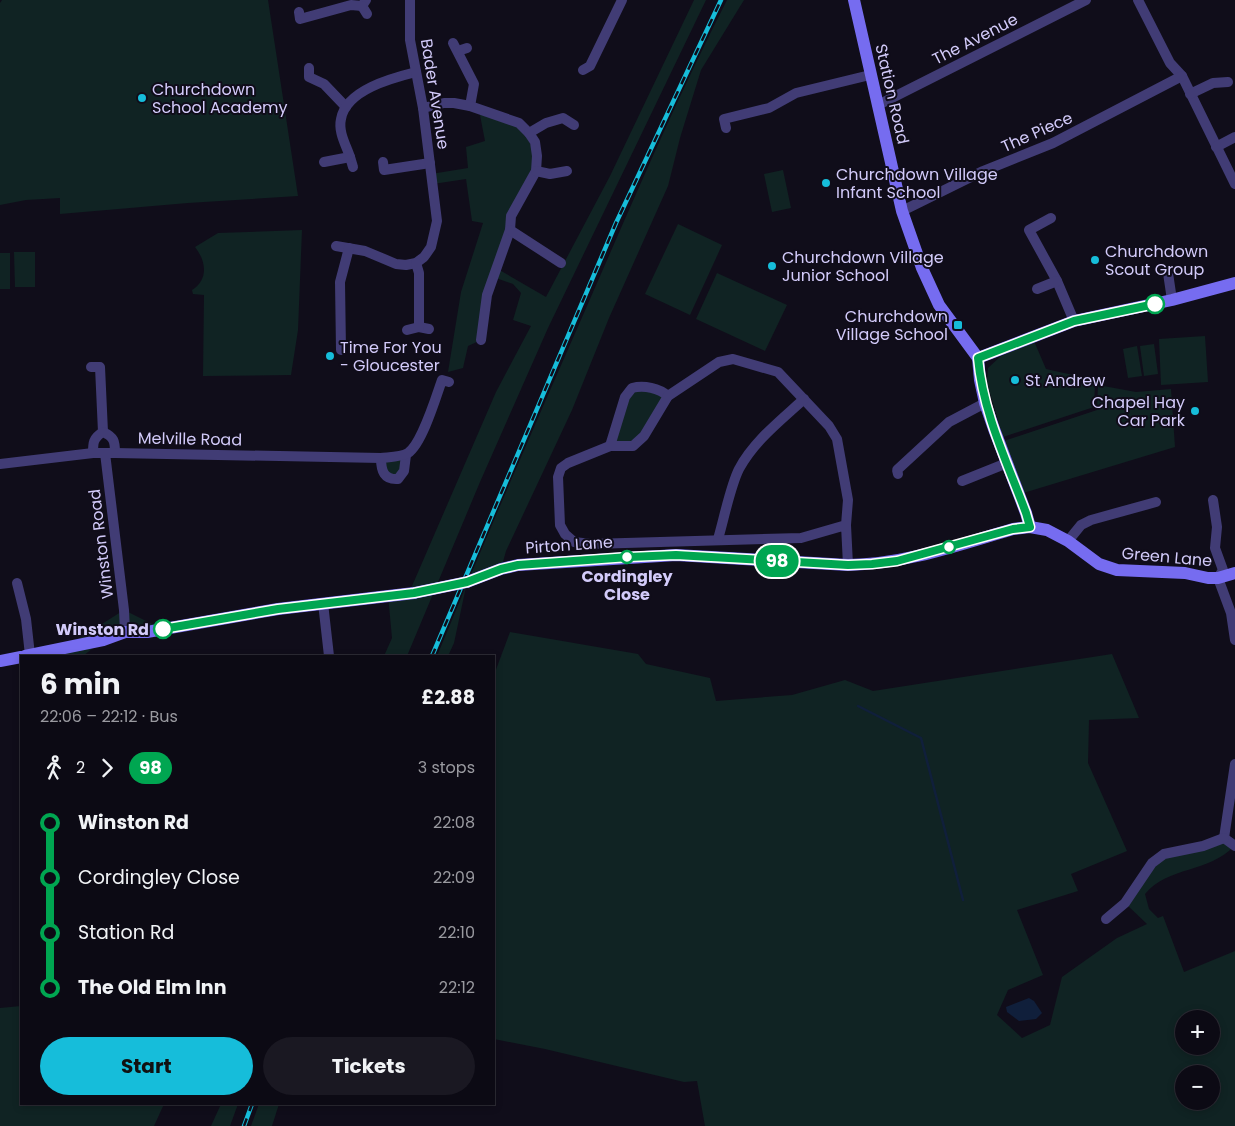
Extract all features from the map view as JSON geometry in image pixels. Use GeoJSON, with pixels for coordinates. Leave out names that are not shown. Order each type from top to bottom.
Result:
{"type":"FeatureCollection","features":[{"type":"Feature","properties":{"kind":"street","name":"Bader Avenue"},"geometry":{"type":"LineString","coordinates":[[410,0],[410,40],[423,108],[437,221],[431,247],[424,257],[416,263]]}},
{"type":"Feature","properties":{"kind":"street"},"geometry":{"type":"LineString","coordinates":[[582,70],[590,66],[622,0]]}},
{"type":"Feature","properties":{"kind":"street","name":"Station Road"},"geometry":{"type":"LineString","coordinates":[[854,0],[902,210],[922,268],[939,305],[978,358]]}},
{"type":"Feature","properties":{"kind":"street","name":"The Avenue"},"geometry":{"type":"LineString","coordinates":[[878,105],[1086,0]]}},
{"type":"Feature","properties":{"kind":"street"},"geometry":{"type":"LineString","coordinates":[[1138,0],[1170,63],[1182,76],[1235,184]]}},
{"type":"Feature","properties":{"kind":"street"},"geometry":{"type":"LineString","coordinates":[[299,12],[300,19],[351,5],[365,7]]}},
{"type":"Feature","properties":{"kind":"street"},"geometry":{"type":"LineString","coordinates":[[459,47],[474,84],[470,106]]}},
{"type":"Feature","properties":{"kind":"street"},"geometry":{"type":"LineString","coordinates":[[324,162],[352,162],[341,134],[341,119],[346,107],[356,96],[387,79],[416,72]]}},
{"type":"Feature","properties":{"kind":"street"},"geometry":{"type":"LineString","coordinates":[[726,128],[724,119],[769,108],[796,93],[870,75]]}},
{"type":"Feature","properties":{"kind":"street"},"geometry":{"type":"LineString","coordinates":[[309,76],[324,84],[346,107]]}},
{"type":"Feature","properties":{"kind":"street","name":"The Piece"},"geometry":{"type":"LineString","coordinates":[[902,210],[980,172],[1053,144],[1182,76]]}},
{"type":"Feature","properties":{"kind":"street"},"geometry":{"type":"LineString","coordinates":[[1190,94],[1213,83],[1228,82]]}},
{"type":"Feature","properties":{"kind":"street"},"geometry":{"type":"LineString","coordinates":[[423,108],[444,103],[470,106],[519,123],[535,142],[537,156],[536,171],[511,216],[510,230],[488,295],[481,340]]}},
{"type":"Feature","properties":{"kind":"street"},"geometry":{"type":"LineString","coordinates":[[529,133],[546,123],[563,118],[574,125]]}},
{"type":"Feature","properties":{"kind":"street"},"geometry":{"type":"LineString","coordinates":[[1216,147],[1235,137]]}},
{"type":"Feature","properties":{"kind":"street","name":"Bader Avenue"},"geometry":{"type":"LineString","coordinates":[[383,162],[384,170],[430,162]]}},
{"type":"Feature","properties":{"kind":"street"},"geometry":{"type":"LineString","coordinates":[[536,171],[550,174],[567,170]]}},
{"type":"Feature","properties":{"kind":"street"},"geometry":{"type":"LineString","coordinates":[[1051,218],[1029,230],[1058,281],[1074,321]]}},
{"type":"Feature","properties":{"kind":"street"},"geometry":{"type":"LineString","coordinates":[[510,230],[561,263]]}},
{"type":"Feature","properties":{"kind":"street"},"geometry":{"type":"LineString","coordinates":[[336,246],[364,251],[396,264],[416,263],[419,273],[424,328],[408,330]]}},
{"type":"Feature","properties":{"kind":"street"},"geometry":{"type":"LineString","coordinates":[[341,350],[340,282],[349,248]]}},
{"type":"Feature","properties":{"kind":"street"},"geometry":{"type":"LineString","coordinates":[[1168,273],[1172,300]]}},
{"type":"Feature","properties":{"kind":"street"},"geometry":{"type":"LineString","coordinates":[[1037,289],[1058,281]]}},
{"type":"Feature","properties":{"kind":"street"},"geometry":{"type":"LineString","coordinates":[[1030,527],[985,403],[978,358],[1074,321],[1172,300],[1235,283]]}},
{"type":"Feature","properties":{"kind":"street"},"geometry":{"type":"LineString","coordinates":[[846,525],[801,538],[591,544],[574,542],[565,534],[560,525],[558,477],[561,468],[568,463],[610,446],[633,446],[644,436],[668,396],[719,362],[733,359],[778,372],[830,426],[837,439],[848,500],[846,525],[848,565]]}},
{"type":"Feature","properties":{"kind":"street"},"geometry":{"type":"LineString","coordinates":[[93,454],[93,442],[96,436],[103,432],[100,366]]}},
{"type":"Feature","properties":{"kind":"street"},"geometry":{"type":"LineString","coordinates":[[381,458],[384,475],[391,480],[398,479],[404,471],[406,454],[414,448],[419,439],[442,380],[449,382]]}},
{"type":"Feature","properties":{"kind":"street"},"geometry":{"type":"LineString","coordinates":[[610,446],[625,397],[632,388],[640,386],[662,391],[668,396]]}},
{"type":"Feature","properties":{"kind":"street"},"geometry":{"type":"LineString","coordinates":[[718,539],[738,472],[747,456],[758,442],[804,399]]}},
{"type":"Feature","properties":{"kind":"street"},"geometry":{"type":"LineString","coordinates":[[895,469],[948,422],[985,403]]}},
{"type":"Feature","properties":{"kind":"street","name":"Winston Road"},"geometry":{"type":"LineString","coordinates":[[103,432],[110,435],[115,441],[110,453],[125,632]]}},
{"type":"Feature","properties":{"kind":"street","name":"Melville Road"},"geometry":{"type":"LineString","coordinates":[[0,464],[110,453],[381,458],[406,454]]}},
{"type":"Feature","properties":{"kind":"street"},"geometry":{"type":"LineString","coordinates":[[969,482],[1007,463]]}},
{"type":"Feature","properties":{"kind":"street"},"geometry":{"type":"LineString","coordinates":[[1213,500],[1217,527],[1215,548],[1223,570],[1218,578]]}},
{"type":"Feature","properties":{"kind":"street"},"geometry":{"type":"LineString","coordinates":[[1068,541],[1081,525],[1156,502]]}},
{"type":"Feature","properties":{"kind":"street","name":"Pirton Lane"},"geometry":{"type":"LineString","coordinates":[[36,655],[64,652],[125,632],[147,632],[235,615],[414,593],[467,582],[501,569],[518,565],[676,555],[848,565],[872,564],[897,561],[1013,529],[1030,527]]}},
{"type":"Feature","properties":{"kind":"street","name":"Green Lane"},"geometry":{"type":"LineString","coordinates":[[1030,527],[1047,530],[1068,541],[1099,564],[1117,570],[1185,573],[1218,578],[1231,613],[1235,640]]}},
{"type":"Feature","properties":{"kind":"street"},"geometry":{"type":"LineString","coordinates":[[1218,578],[1235,573]]}},
{"type":"Feature","properties":{"kind":"street"},"geometry":{"type":"LineString","coordinates":[[18,583],[26,619],[26,655]]}},
{"type":"Feature","properties":{"kind":"street"},"geometry":{"type":"LineString","coordinates":[[323,603],[329,655]]}},
{"type":"Feature","properties":{"kind":"street","name":"Pirton Lane"},"geometry":{"type":"LineString","coordinates":[[0,661],[20,657]]}},
{"type":"Feature","properties":{"kind":"street"},"geometry":{"type":"LineString","coordinates":[[1224,838],[1235,764]]}},
{"type":"Feature","properties":{"kind":"street"},"geometry":{"type":"LineString","coordinates":[[1224,838],[1235,846]]}},
{"type":"Feature","properties":{"kind":"street"},"geometry":{"type":"LineString","coordinates":[[1106,919],[1125,903],[1152,863],[1164,854],[1203,846],[1224,838]]}},
{"type":"Feature","properties":{"kind":"green space"},"geometry":{"type":"Polygon","coordinates":[[[2,0],[268,0],[298,196],[60,214],[60,198],[26,200],[0,205],[0,3],[2,0]]]}},
{"type":"Feature","properties":{"kind":"green space"},"geometry":{"type":"Polygon","coordinates":[[[694,0],[706,0],[548,328],[480,482],[407,655],[384,655],[392,638],[388,595],[409,593],[496,392],[531,326],[513,320],[521,293],[513,284],[493,277],[481,340],[468,346],[463,368],[448,372],[461,292],[483,223],[472,221],[466,179],[433,184],[431,174],[468,168],[466,147],[485,141],[479,110],[519,123],[537,156],[511,216],[496,268],[546,297],[610,176],[694,0]]]}},
{"type":"Feature","properties":{"kind":"green space"},"geometry":{"type":"Polygon","coordinates":[[[727,0],[744,0],[701,70],[680,138],[668,186],[609,318],[572,410],[506,551],[501,569],[468,582],[621,229],[690,76],[727,0]]]}},
{"type":"Feature","properties":{"kind":"green space"},"geometry":{"type":"Polygon","coordinates":[[[783,170],[791,208],[772,212],[764,174],[783,170]]]}},
{"type":"Feature","properties":{"kind":"green space"},"geometry":{"type":"Polygon","coordinates":[[[678,224],[722,245],[690,315],[645,294],[678,224]]]}},
{"type":"Feature","properties":{"kind":"green space"},"geometry":{"type":"Polygon","coordinates":[[[302,230],[298,330],[291,375],[203,376],[204,295],[193,294],[192,290],[201,281],[204,270],[202,258],[195,247],[218,233],[302,230]]]}},
{"type":"Feature","properties":{"kind":"green space"},"geometry":{"type":"Polygon","coordinates":[[[14,252],[35,252],[35,287],[15,287],[14,252]]]}},
{"type":"Feature","properties":{"kind":"green space"},"geometry":{"type":"Polygon","coordinates":[[[0,253],[10,253],[10,289],[0,289],[0,253]]]}},
{"type":"Feature","properties":{"kind":"green space"},"geometry":{"type":"Polygon","coordinates":[[[717,273],[787,305],[765,351],[696,319],[717,273]]]}},
{"type":"Feature","properties":{"kind":"green space"},"geometry":{"type":"Polygon","coordinates":[[[1205,336],[1208,382],[1161,385],[1159,339],[1205,336]]]}},
{"type":"Feature","properties":{"kind":"green space"},"geometry":{"type":"Polygon","coordinates":[[[1034,341],[1046,369],[1073,375],[1095,384],[1094,407],[1003,437],[987,383],[988,368],[1001,356],[1034,341]]]}},
{"type":"Feature","properties":{"kind":"green space"},"geometry":{"type":"Polygon","coordinates":[[[1154,344],[1158,374],[1144,376],[1140,346],[1154,344]]]}},
{"type":"Feature","properties":{"kind":"green space"},"geometry":{"type":"Polygon","coordinates":[[[1137,346],[1142,376],[1128,378],[1123,349],[1137,346]]]}},
{"type":"Feature","properties":{"kind":"green space"},"geometry":{"type":"Polygon","coordinates":[[[1098,385],[1136,392],[1171,389],[1175,447],[1020,494],[1004,441],[1097,410],[1098,385]]]}},
{"type":"Feature","properties":{"kind":"green space"},"geometry":{"type":"Polygon","coordinates":[[[632,388],[668,396],[633,446],[610,446],[632,388]]]}},
{"type":"Feature","properties":{"kind":"green space"},"geometry":{"type":"Polygon","coordinates":[[[406,455],[404,471],[391,480],[381,458],[406,455]]]}},
{"type":"Feature","properties":{"kind":"green space"},"geometry":{"type":"Polygon","coordinates":[[[466,586],[454,643],[448,655],[437,655],[466,586]]]}},
{"type":"Feature","properties":{"kind":"green space"},"geometry":{"type":"Polygon","coordinates":[[[124,610],[162,629],[103,640],[84,655],[37,655],[64,648],[124,610]]]}},
{"type":"Feature","properties":{"kind":"green space"},"geometry":{"type":"Polygon","coordinates":[[[510,632],[638,654],[646,664],[710,678],[716,701],[792,695],[845,680],[873,691],[1112,654],[1139,718],[1089,720],[1088,763],[1127,851],[1071,874],[1078,891],[1017,910],[1043,975],[1008,990],[997,1015],[1022,1038],[1050,1025],[1062,977],[1117,938],[1147,924],[1125,903],[1152,863],[1224,838],[1234,846],[1224,855],[1201,866],[1165,878],[1145,894],[1149,909],[1158,918],[1163,916],[1184,972],[1235,951],[1235,1126],[705,1126],[697,1081],[684,1082],[495,1039],[495,672],[510,632]]]}},
{"type":"Feature","properties":{"kind":"green space"},"geometry":{"type":"Polygon","coordinates":[[[20,1006],[20,1105],[164,1105],[154,1126],[0,1126],[0,1008],[20,1006]]]}},
{"type":"Feature","properties":{"kind":"green space"},"geometry":{"type":"Polygon","coordinates":[[[221,1105],[238,1105],[230,1126],[211,1126],[221,1105]]]}},
{"type":"Feature","properties":{"kind":"green space"},"geometry":{"type":"Polygon","coordinates":[[[259,1105],[279,1105],[272,1126],[251,1126],[259,1105]]]}},
{"type":"Feature","properties":{"kind":"water"},"geometry":{"type":"Polygon","coordinates":[[[1029,998],[1034,1001],[1042,1013],[1036,1019],[1019,1021],[1007,1012],[1006,1007],[1029,998]]]}},
{"type":"Feature","properties":{"kind":"waterway"},"geometry":{"type":"LineString","coordinates":[[858,706],[921,738],[963,900]]}},
{"type":"Feature","properties":{"kind":"railway"},"geometry":{"type":"LineString","coordinates":[[432,655],[616,223],[721,0]]}},
{"type":"Feature","properties":{"kind":"railway"},"geometry":{"type":"LineString","coordinates":[[244,1126],[252,1105]]}},
{"type":"Feature","properties":{"kind":"bus line","name":"98"},"geometry":{"type":"LineString","coordinates":[[163,629],[235,615],[414,593],[467,582],[501,569],[539,562],[676,555],[848,565],[872,564],[897,561],[1013,529],[1030,527],[985,403],[978,358],[1074,321],[1155,304]]}},
{"type":"Feature","properties":{"kind":"place","name":"Churchdown School Academy"},"geometry":{"type":"Point","coordinates":[142,98]}},
{"type":"Feature","properties":{"kind":"place","name":"Churchdown Village Infant School"},"geometry":{"type":"Point","coordinates":[826,183]}},
{"type":"Feature","properties":{"kind":"place","name":"Churchdown Scout Group"},"geometry":{"type":"Point","coordinates":[1095,260]}},
{"type":"Feature","properties":{"kind":"place","name":"Churchdown Village Junior School"},"geometry":{"type":"Point","coordinates":[772,266]}},
{"type":"Feature","properties":{"kind":"place","name":"Churchdown Village School"},"geometry":{"type":"Point","coordinates":[958,325]}},
{"type":"Feature","properties":{"kind":"place","name":"Time For You - Gloucester"},"geometry":{"type":"Point","coordinates":[330,356]}},
{"type":"Feature","properties":{"kind":"place","name":"St Andrew"},"geometry":{"type":"Point","coordinates":[1015,380]}},
{"type":"Feature","properties":{"kind":"place","name":"Chapel Hay Car Park"},"geometry":{"type":"Point","coordinates":[1195,411]}},
{"type":"Feature","properties":{"kind":"place","name":"Cordingley Close"},"geometry":{"type":"Point","coordinates":[627,557]}},
{"type":"Feature","properties":{"kind":"place","name":"Winston Rd"},"geometry":{"type":"Point","coordinates":[163,629]}}]}
